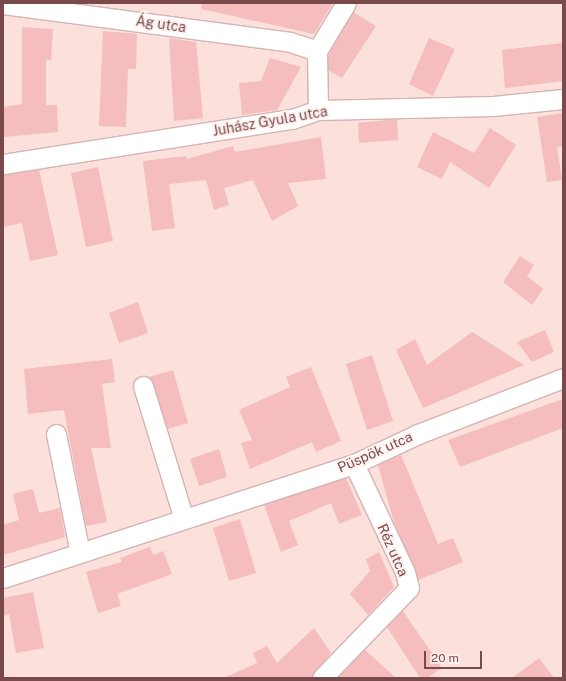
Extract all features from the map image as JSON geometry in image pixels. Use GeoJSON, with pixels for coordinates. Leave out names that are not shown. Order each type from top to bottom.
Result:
{"type":"FeatureCollection","features":[{"type":"Feature","properties":{"kind":"street"},"geometry":{"type":"LineString","coordinates":[[318,110],[317,51],[346,3]]}},
{"type":"Feature","properties":{"kind":"street","name":"Ág utca"},"geometry":{"type":"LineString","coordinates":[[3,4],[290,42],[317,51]]}},
{"type":"Feature","properties":{"kind":"street","name":"Juhász Gyula utca"},"geometry":{"type":"LineString","coordinates":[[3,164],[292,119],[318,110],[493,106],[563,99]]}},
{"type":"Feature","properties":{"kind":"street","name":"Püspök utca"},"geometry":{"type":"LineString","coordinates":[[3,578],[354,464],[418,434],[563,378]]}},
{"type":"Feature","properties":{"kind":"street"},"geometry":{"type":"LineString","coordinates":[[143,386],[184,519]]}},
{"type":"Feature","properties":{"kind":"street"},"geometry":{"type":"LineString","coordinates":[[56,434],[80,553]]}},
{"type":"Feature","properties":{"kind":"street","name":"Réz utca"},"geometry":{"type":"LineString","coordinates":[[322,678],[409,588],[405,572],[354,464]]}},
{"type":"Feature","properties":{"kind":"shaded area"},"geometry":{"type":"Polygon","coordinates":[[[3,3],[563,3],[563,678],[3,678],[3,3]]]}},
{"type":"Feature","properties":{"kind":"building"},"geometry":{"type":"Polygon","coordinates":[[[202,3],[333,3],[314,34],[201,9],[202,3]]]}},
{"type":"Feature","properties":{"kind":"building"},"geometry":{"type":"Polygon","coordinates":[[[353,12],[376,26],[342,78],[328,70],[328,56],[353,12]]]}},
{"type":"Feature","properties":{"kind":"building"},"geometry":{"type":"Polygon","coordinates":[[[22,27],[53,29],[51,60],[46,60],[46,105],[57,105],[58,132],[3,137],[3,107],[22,104],[22,27]]]}},
{"type":"Feature","properties":{"kind":"building"},"geometry":{"type":"Polygon","coordinates":[[[103,31],[137,34],[136,69],[128,69],[126,127],[99,126],[103,31]]]}},
{"type":"Feature","properties":{"kind":"building"},"geometry":{"type":"Polygon","coordinates":[[[169,38],[196,42],[203,118],[174,121],[169,38]]]}},
{"type":"Feature","properties":{"kind":"building"},"geometry":{"type":"Polygon","coordinates":[[[429,38],[455,49],[433,96],[409,84],[429,38]]]}},
{"type":"Feature","properties":{"kind":"building"},"geometry":{"type":"Polygon","coordinates":[[[563,43],[563,81],[505,88],[502,50],[563,43]]]}},
{"type":"Feature","properties":{"kind":"building"},"geometry":{"type":"Polygon","coordinates":[[[270,58],[301,67],[277,110],[242,115],[239,83],[261,81],[270,58]]]}},
{"type":"Feature","properties":{"kind":"building"},"geometry":{"type":"Polygon","coordinates":[[[563,113],[563,146],[557,147],[562,180],[547,182],[537,117],[563,113]]]}},
{"type":"Feature","properties":{"kind":"building"},"geometry":{"type":"Polygon","coordinates":[[[397,119],[398,140],[359,143],[358,123],[397,119]]]}},
{"type":"Feature","properties":{"kind":"building"},"geometry":{"type":"Polygon","coordinates":[[[490,128],[516,145],[489,188],[450,162],[442,179],[417,167],[433,132],[474,153],[490,128]]]}},
{"type":"Feature","properties":{"kind":"building"},"geometry":{"type":"Polygon","coordinates":[[[321,137],[326,179],[288,183],[298,206],[272,221],[253,180],[224,188],[229,205],[214,210],[206,180],[169,184],[175,228],[152,231],[143,161],[186,156],[187,159],[233,146],[235,152],[321,137]]]}},
{"type":"Feature","properties":{"kind":"building"},"geometry":{"type":"Polygon","coordinates":[[[98,167],[113,241],[86,247],[71,173],[98,167]]]}},
{"type":"Feature","properties":{"kind":"building"},"geometry":{"type":"Polygon","coordinates":[[[39,170],[58,255],[30,261],[22,223],[3,227],[3,175],[39,170]]]}},
{"type":"Feature","properties":{"kind":"building"},"geometry":{"type":"Polygon","coordinates":[[[520,256],[534,265],[527,276],[543,289],[532,305],[503,282],[520,256]]]}},
{"type":"Feature","properties":{"kind":"building"},"geometry":{"type":"Polygon","coordinates":[[[138,302],[148,333],[119,343],[109,313],[138,302]]]}},
{"type":"Feature","properties":{"kind":"building"},"geometry":{"type":"Polygon","coordinates":[[[545,330],[554,352],[532,362],[517,342],[545,330]]]}},
{"type":"Feature","properties":{"kind":"building"},"geometry":{"type":"Polygon","coordinates":[[[472,332],[524,365],[423,408],[396,350],[415,339],[427,365],[472,332]]]}},
{"type":"Feature","properties":{"kind":"building"},"geometry":{"type":"Polygon","coordinates":[[[372,355],[393,421],[367,430],[346,364],[372,355]]]}},
{"type":"Feature","properties":{"kind":"building"},"geometry":{"type":"Polygon","coordinates":[[[112,359],[115,382],[102,384],[111,448],[91,448],[107,522],[86,526],[64,410],[28,414],[24,369],[112,359]]]}},
{"type":"Feature","properties":{"kind":"building"},"geometry":{"type":"Polygon","coordinates":[[[311,367],[341,441],[316,452],[312,442],[250,469],[241,443],[252,440],[239,410],[290,387],[286,377],[311,367]]]}},
{"type":"Feature","properties":{"kind":"building"},"geometry":{"type":"Polygon","coordinates":[[[173,370],[188,423],[168,429],[149,377],[173,370]]]}},
{"type":"Feature","properties":{"kind":"building"},"geometry":{"type":"Polygon","coordinates":[[[563,399],[563,428],[460,467],[448,440],[563,399]]]}},
{"type":"Feature","properties":{"kind":"building"},"geometry":{"type":"Polygon","coordinates":[[[219,449],[227,477],[199,486],[190,459],[219,449]]]}},
{"type":"Feature","properties":{"kind":"building"},"geometry":{"type":"Polygon","coordinates":[[[401,455],[438,544],[453,538],[463,562],[418,580],[393,519],[378,465],[401,455]]]}},
{"type":"Feature","properties":{"kind":"building"},"geometry":{"type":"Polygon","coordinates":[[[346,478],[362,515],[339,524],[331,503],[289,521],[298,545],[281,552],[264,505],[346,478]]]}},
{"type":"Feature","properties":{"kind":"building"},"geometry":{"type":"Polygon","coordinates":[[[33,489],[39,513],[60,508],[65,537],[3,555],[3,525],[19,520],[13,494],[33,489]]]}},
{"type":"Feature","properties":{"kind":"building"},"geometry":{"type":"Polygon","coordinates":[[[240,519],[256,573],[229,581],[213,528],[240,519]]]}},
{"type":"Feature","properties":{"kind":"building"},"geometry":{"type":"Polygon","coordinates":[[[150,547],[153,555],[163,551],[172,574],[117,594],[121,606],[98,613],[86,572],[122,562],[120,558],[150,547]]]}},
{"type":"Feature","properties":{"kind":"building"},"geometry":{"type":"Polygon","coordinates":[[[379,552],[394,587],[368,615],[350,594],[370,571],[366,559],[379,552]]]}},
{"type":"Feature","properties":{"kind":"building"},"geometry":{"type":"Polygon","coordinates":[[[33,592],[44,648],[16,653],[9,614],[3,616],[3,598],[33,592]]]}},
{"type":"Feature","properties":{"kind":"building"},"geometry":{"type":"Polygon","coordinates":[[[403,611],[442,668],[427,678],[420,678],[387,627],[403,611]]]}},
{"type":"Feature","properties":{"kind":"building"},"geometry":{"type":"Polygon","coordinates":[[[314,628],[331,653],[311,678],[224,678],[257,663],[253,653],[267,646],[277,663],[314,628]]]}},
{"type":"Feature","properties":{"kind":"building"},"geometry":{"type":"Polygon","coordinates":[[[365,650],[396,678],[337,678],[365,650]]]}},
{"type":"Feature","properties":{"kind":"building"},"geometry":{"type":"Polygon","coordinates":[[[539,658],[554,678],[512,678],[539,658]]]}}]}
